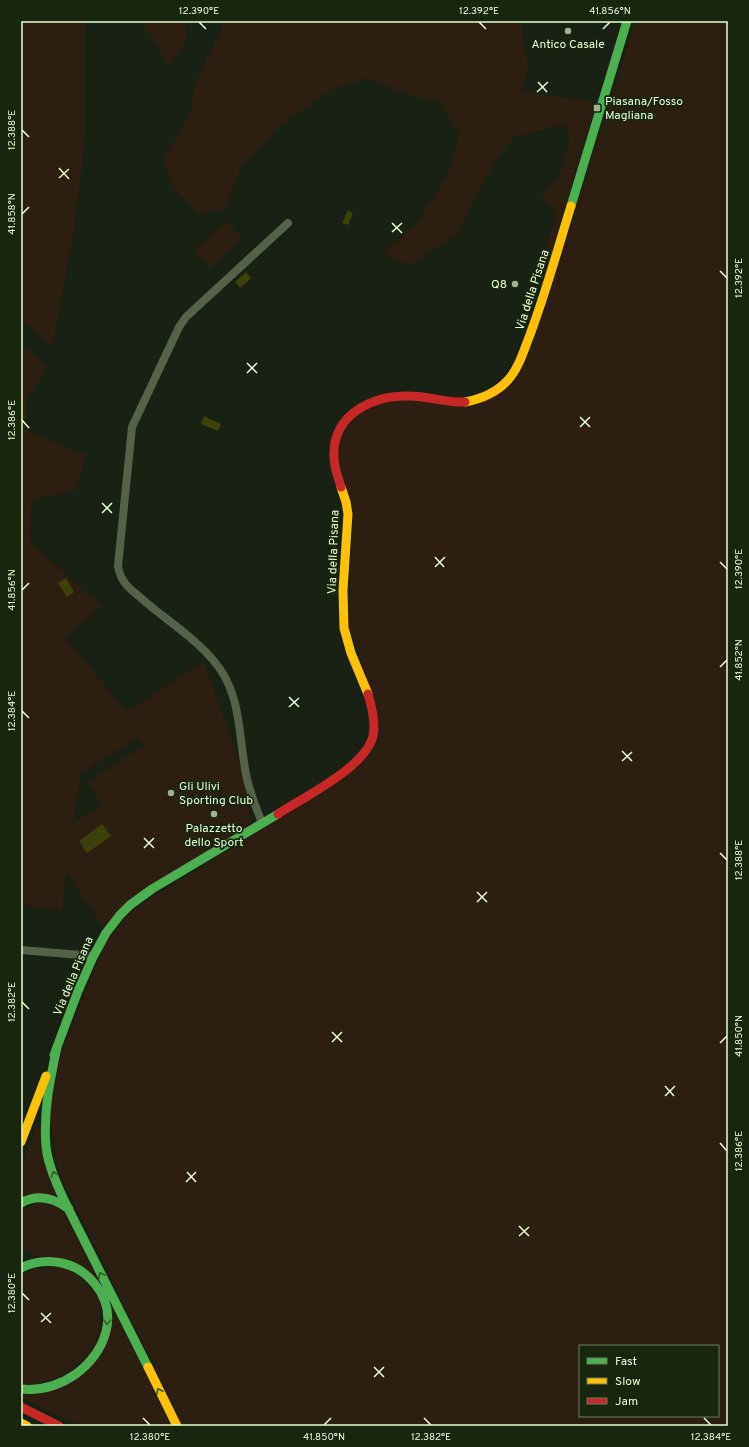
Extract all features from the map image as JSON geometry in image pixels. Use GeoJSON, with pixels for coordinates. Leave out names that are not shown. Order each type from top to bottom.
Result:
{"type":"FeatureCollection","features":[{"type":"Feature","properties":{"kind":"main road","name":"Via della Pisana"},"geometry":{"type":"LineString","coordinates":[[21,1142],[93,956],[102,939],[125,909],[153,888],[303,798],[353,766],[364,755],[372,739],[374,723],[372,709],[350,650],[343,622],[342,602],[348,514],[345,498],[333,461],[334,445],[338,432],[345,420],[351,414],[360,407],[374,400],[405,395],[466,402],[491,394],[511,376],[524,351],[546,288],[627,21]]}},
{"type":"Feature","properties":{"kind":"main road"},"geometry":{"type":"LineString","coordinates":[[57,1047],[48,1090],[45,1126],[46,1148],[51,1168],[69,1209],[177,1426]]}},
{"type":"Feature","properties":{"kind":"main road"},"geometry":{"type":"LineString","coordinates":[[21,1203],[30,1198],[47,1197],[60,1202],[69,1209]]}},
{"type":"Feature","properties":{"kind":"main road"},"geometry":{"type":"LineString","coordinates":[[24,1257],[34,1262]]}},
{"type":"Feature","properties":{"kind":"main road"},"geometry":{"type":"LineString","coordinates":[[21,1268],[34,1262],[48,1261],[67,1264],[87,1274],[95,1282],[103,1297],[107,1310],[107,1324],[104,1338],[98,1352],[79,1372],[62,1382],[47,1387],[21,1389]]}},
{"type":"Feature","properties":{"kind":"main road"},"geometry":{"type":"LineString","coordinates":[[21,1407],[59,1426]]}},
{"type":"Feature","properties":{"kind":"main road"},"geometry":{"type":"LineString","coordinates":[[21,1423],[27,1426]]}},
{"type":"Feature","properties":{"kind":"street"},"geometry":{"type":"LineString","coordinates":[[262,823],[248,782],[237,708],[227,679],[215,661],[203,649],[125,584],[118,566],[132,427],[179,327],[186,317],[288,223]]}},
{"type":"Feature","properties":{"kind":"street"},"geometry":{"type":"LineString","coordinates":[[21,950],[93,956]]}},
{"type":"Feature","properties":{"kind":"shaded area"},"geometry":{"type":"Polygon","coordinates":[[[21,21],[85,21],[85,139],[74,231],[52,348],[21,318],[21,21]]]}},
{"type":"Feature","properties":{"kind":"shaded area"},"geometry":{"type":"Polygon","coordinates":[[[143,21],[185,21],[186,40],[170,66],[144,26],[143,21]]]}},
{"type":"Feature","properties":{"kind":"shaded area"},"geometry":{"type":"Polygon","coordinates":[[[225,21],[520,21],[528,66],[522,92],[590,101],[595,108],[542,284],[538,274],[556,213],[541,197],[545,190],[557,180],[570,141],[564,124],[512,138],[487,175],[458,233],[410,265],[383,253],[416,224],[450,171],[459,133],[440,102],[403,92],[367,78],[332,89],[279,126],[259,149],[241,166],[226,208],[199,215],[172,185],[163,160],[190,112],[195,83],[225,21]]]}},
{"type":"Feature","properties":{"kind":"shaded area"},"geometry":{"type":"Polygon","coordinates":[[[635,21],[728,21],[728,1426],[183,1426],[58,1171],[49,1115],[61,1054],[104,946],[131,911],[341,780],[372,753],[378,711],[348,622],[353,513],[339,460],[341,439],[353,419],[373,406],[402,400],[495,397],[540,323],[635,21]]]}},
{"type":"Feature","properties":{"kind":"shaded area"},"geometry":{"type":"Polygon","coordinates":[[[348,210],[353,213],[348,225],[342,223],[348,210]]]}},
{"type":"Feature","properties":{"kind":"shaded area"},"geometry":{"type":"Polygon","coordinates":[[[226,221],[242,238],[210,268],[194,251],[226,221]]]}},
{"type":"Feature","properties":{"kind":"shaded area"},"geometry":{"type":"Polygon","coordinates":[[[246,272],[251,278],[240,288],[235,282],[246,272]]]}},
{"type":"Feature","properties":{"kind":"shaded area"},"geometry":{"type":"Polygon","coordinates":[[[21,343],[47,367],[27,399],[25,430],[86,455],[76,490],[31,500],[30,542],[101,606],[65,638],[127,712],[204,661],[246,782],[251,830],[103,927],[66,872],[62,911],[21,904],[21,343]],[[139,737],[81,773],[73,824],[102,804],[88,782],[144,745],[139,737]]]}},
{"type":"Feature","properties":{"kind":"shaded area"},"geometry":{"type":"Polygon","coordinates":[[[204,416],[221,424],[218,431],[201,424],[204,416]]]}},
{"type":"Feature","properties":{"kind":"shaded area"},"geometry":{"type":"Polygon","coordinates":[[[66,578],[74,592],[67,597],[58,583],[66,578]]]}},
{"type":"Feature","properties":{"kind":"shaded area"},"geometry":{"type":"Polygon","coordinates":[[[102,824],[111,836],[87,853],[79,841],[102,824]]]}},
{"type":"Feature","properties":{"kind":"shaded area"},"geometry":{"type":"Polygon","coordinates":[[[39,1120],[58,1196],[21,1196],[21,1168],[39,1120]]]}},
{"type":"Feature","properties":{"kind":"shaded area"},"geometry":{"type":"Polygon","coordinates":[[[36,1202],[61,1207],[98,1278],[28,1253],[21,1247],[21,1213],[36,1202]]]}},
{"type":"Feature","properties":{"kind":"shaded area"},"geometry":{"type":"Polygon","coordinates":[[[60,1266],[83,1279],[101,1303],[98,1340],[84,1360],[53,1380],[21,1386],[21,1275],[35,1269],[60,1266]]]}},
{"type":"Feature","properties":{"kind":"shaded area"},"geometry":{"type":"Polygon","coordinates":[[[112,1308],[172,1426],[82,1426],[21,1397],[21,1395],[75,1381],[112,1308]]]}},
{"type":"Feature","properties":{"kind":"traffic: fast"},"geometry":{"type":"LineString","coordinates":[[571,206],[627,21]]}},
{"type":"Feature","properties":{"kind":"traffic: fast"},"geometry":{"type":"LineString","coordinates":[[54,1055],[78,991],[93,957],[106,933],[120,915],[130,905],[152,889],[278,814]]}},
{"type":"Feature","properties":{"kind":"traffic: fast"},"geometry":{"type":"LineString","coordinates":[[57,1047],[45,1121],[46,1146],[51,1167],[65,1202],[148,1367]]}},
{"type":"Feature","properties":{"kind":"traffic: fast"},"geometry":{"type":"LineString","coordinates":[[21,1203],[34,1198],[46,1198],[58,1202],[69,1209]]}},
{"type":"Feature","properties":{"kind":"traffic: fast"},"geometry":{"type":"LineString","coordinates":[[21,1268],[41,1262],[62,1263],[72,1266],[92,1280],[95,1284],[103,1296],[107,1308],[108,1320],[106,1332],[95,1355],[76,1374],[57,1384],[43,1388],[21,1389]]}},
{"type":"Feature","properties":{"kind":"traffic: slow"},"geometry":{"type":"LineString","coordinates":[[465,402],[483,397],[494,391],[512,376],[524,350],[540,307],[571,206]]}},
{"type":"Feature","properties":{"kind":"traffic: slow"},"geometry":{"type":"LineString","coordinates":[[341,487],[348,514],[343,590],[344,628],[351,653],[368,694]]}},
{"type":"Feature","properties":{"kind":"traffic: slow"},"geometry":{"type":"LineString","coordinates":[[21,1142],[46,1076]]}},
{"type":"Feature","properties":{"kind":"traffic: slow"},"geometry":{"type":"LineString","coordinates":[[148,1367],[177,1426]]}},
{"type":"Feature","properties":{"kind":"traffic: slow"},"geometry":{"type":"LineString","coordinates":[[21,1423],[27,1426]]}},
{"type":"Feature","properties":{"kind":"traffic: jam"},"geometry":{"type":"LineString","coordinates":[[341,487],[334,461],[335,442],[340,429],[347,419],[357,410],[382,399],[396,397],[417,396],[465,402]]}},
{"type":"Feature","properties":{"kind":"traffic: jam"},"geometry":{"type":"LineString","coordinates":[[278,814],[318,790],[347,770],[368,748],[373,736],[374,725],[368,694]]}},
{"type":"Feature","properties":{"kind":"traffic: jam"},"geometry":{"type":"LineString","coordinates":[[21,1407],[59,1426]]}},
{"type":"Feature","properties":{"kind":"place","name":"Antico Casale"},"geometry":{"type":"Point","coordinates":[568,31]}},
{"type":"Feature","properties":{"kind":"place","name":"Piasana/Fosso Magliana"},"geometry":{"type":"Point","coordinates":[597,108]}},
{"type":"Feature","properties":{"kind":"place","name":"Q8"},"geometry":{"type":"Point","coordinates":[515,284]}},
{"type":"Feature","properties":{"kind":"place","name":"Gli Ulivi Sporting Club"},"geometry":{"type":"Point","coordinates":[171,793]}},
{"type":"Feature","properties":{"kind":"place","name":"Palazzetto dello Sport"},"geometry":{"type":"Point","coordinates":[214,814]}}]}
